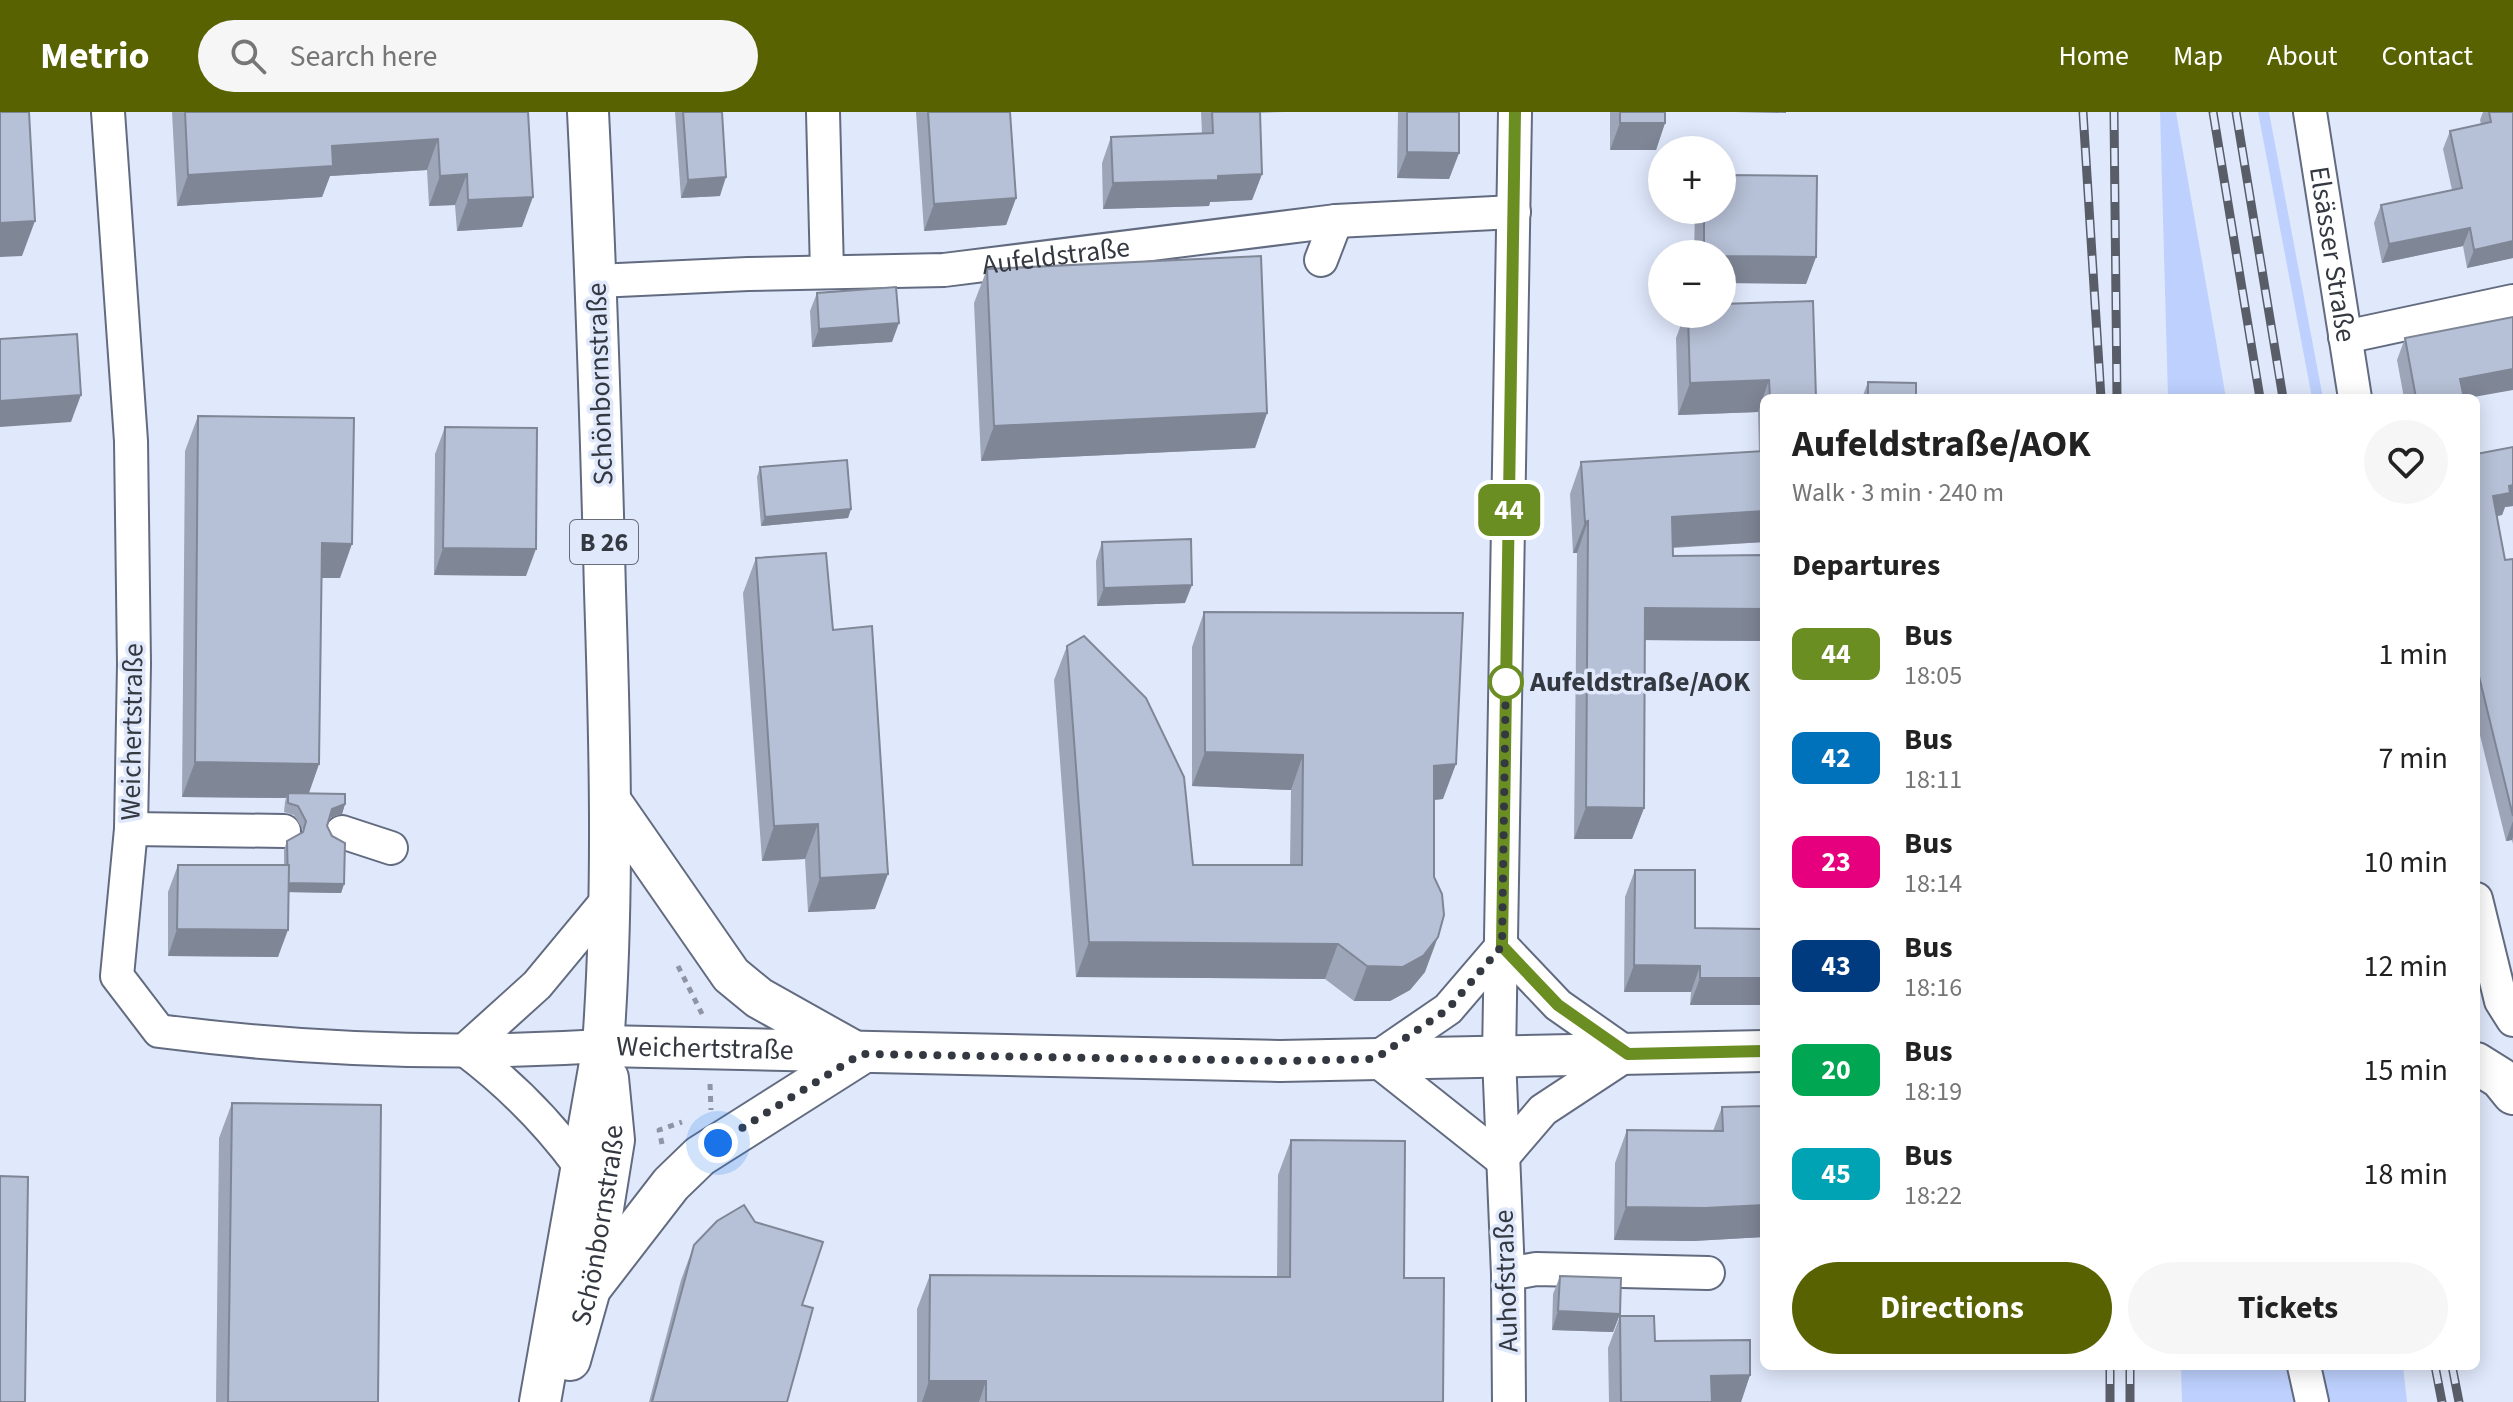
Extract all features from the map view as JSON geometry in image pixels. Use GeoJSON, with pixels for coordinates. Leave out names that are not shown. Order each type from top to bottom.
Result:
{"type":"FeatureCollection","features":[{"type":"Feature","properties":{"kind":"main road","name":"Schönbornstraße"},"geometry":{"type":"LineString","coordinates":[[540,1402],[603,1046],[610,897],[611,802],[597,281],[588,112]]}},
{"type":"Feature","properties":{"kind":"main road"},"geometry":{"type":"LineString","coordinates":[[611,802],[731,975],[792,1019],[861,1054]]}},
{"type":"Feature","properties":{"kind":"main road","name":"Schönbornstraße"},"geometry":{"type":"LineString","coordinates":[[558,1402],[590,1289],[615,1127],[603,1046]]}},
{"type":"Feature","properties":{"kind":"main road","name":"Weichertstraße"},"geometry":{"type":"LineString","coordinates":[[603,1046],[1280,1061],[1760,1051]]}},
{"type":"Feature","properties":{"kind":"main road"},"geometry":{"type":"LineString","coordinates":[[590,1289],[671,1184],[700,1156],[861,1054]]}},
{"type":"Feature","properties":{"kind":"main road"},"geometry":{"type":"LineString","coordinates":[[2480,1066],[2500,1078],[2513,1094]]}},
{"type":"Feature","properties":{"kind":"street","name":"Weichertstraße"},"geometry":{"type":"LineString","coordinates":[[108,112],[131,441],[134,664],[131,829],[117,976],[159,1031],[238,1042],[465,1050],[603,1046]]}},
{"type":"Feature","properties":{"kind":"street"},"geometry":{"type":"LineString","coordinates":[[823,112],[827,272]]}},
{"type":"Feature","properties":{"kind":"street","name":"Auhofstraße"},"geometry":{"type":"LineString","coordinates":[[1509,1402],[1508,1274],[1499,1057],[1515,112]]}},
{"type":"Feature","properties":{"kind":"street","name":"Elsässer Straße"},"geometry":{"type":"LineString","coordinates":[[2310,112],[2354,394]]}},
{"type":"Feature","properties":{"kind":"street","name":"Aufeldstraße"},"geometry":{"type":"LineString","coordinates":[[597,281],[944,270],[1336,221],[1514,212]]}},
{"type":"Feature","properties":{"kind":"street"},"geometry":{"type":"LineString","coordinates":[[1321,260],[1336,221]]}},
{"type":"Feature","properties":{"kind":"street"},"geometry":{"type":"LineString","coordinates":[[2345,337],[2513,301]]}},
{"type":"Feature","properties":{"kind":"street"},"geometry":{"type":"LineString","coordinates":[[131,829],[284,831]]}},
{"type":"Feature","properties":{"kind":"street"},"geometry":{"type":"LineString","coordinates":[[342,832],[391,848]]}},
{"type":"Feature","properties":{"kind":"street"},"geometry":{"type":"LineString","coordinates":[[580,1166],[546,1121],[498,1075],[465,1050],[537,985],[610,897]]}},
{"type":"Feature","properties":{"kind":"street"},"geometry":{"type":"LineString","coordinates":[[2480,915],[2501,1001],[2513,1020]]}},
{"type":"Feature","properties":{"kind":"street"},"geometry":{"type":"LineString","coordinates":[[1502,946],[1558,1005],[1628,1054],[1543,1110],[1501,1159],[1375,1059],[1448,1009],[1502,946]]}},
{"type":"Feature","properties":{"kind":"street"},"geometry":{"type":"LineString","coordinates":[[2480,976],[2490,955]]}},
{"type":"Feature","properties":{"kind":"street"},"geometry":{"type":"LineString","coordinates":[[1508,1274],[1536,1269],[1708,1273]]}},
{"type":"Feature","properties":{"kind":"street"},"geometry":{"type":"LineString","coordinates":[[2305,1370],[2312,1402]]}},
{"type":"Feature","properties":{"kind":"shaded area"},"geometry":{"type":"Polygon","coordinates":[[[2160,112],[2176,112],[2225,394],[2168,394],[2160,112]]]}},
{"type":"Feature","properties":{"kind":"shaded area"},"geometry":{"type":"Polygon","coordinates":[[[2258,112],[2269,112],[2322,394],[2311,394],[2258,112]]]}},
{"type":"Feature","properties":{"kind":"shaded area"},"geometry":{"type":"Polygon","coordinates":[[[2181,1370],[2403,1370],[2407,1402],[2182,1402],[2181,1370]]]}},
{"type":"Feature","properties":{"kind":"building"},"geometry":{"type":"Polygon","coordinates":[[[0,112],[29,112],[35,221],[0,223],[0,112]]]}},
{"type":"Feature","properties":{"kind":"building"},"geometry":{"type":"Polygon","coordinates":[[[185,112],[528,112],[533,197],[468,200],[467,174],[440,176],[438,139],[332,146],[333,166],[188,175],[185,112]]]}},
{"type":"Feature","properties":{"kind":"building"},"geometry":{"type":"Polygon","coordinates":[[[683,112],[722,112],[726,177],[688,180],[683,112]]]}},
{"type":"Feature","properties":{"kind":"building"},"geometry":{"type":"Polygon","coordinates":[[[928,112],[1010,112],[1016,198],[934,204],[928,112]]]}},
{"type":"Feature","properties":{"kind":"building"},"geometry":{"type":"Polygon","coordinates":[[[1212,112],[1260,112],[1262,174],[1218,176],[1218,180],[1113,183],[1111,137],[1213,133],[1212,112]]]}},
{"type":"Feature","properties":{"kind":"building"},"geometry":{"type":"Polygon","coordinates":[[[1407,112],[1459,112],[1459,153],[1407,152],[1407,112]]]}},
{"type":"Feature","properties":{"kind":"building"},"geometry":{"type":"Polygon","coordinates":[[[1620,112],[1665,112],[1665,123],[1620,123],[1620,112]]]}},
{"type":"Feature","properties":{"kind":"building"},"geometry":{"type":"Polygon","coordinates":[[[2489,112],[2513,112],[2513,241],[2474,250],[2470,228],[2389,244],[2381,205],[2462,188],[2450,131],[2491,122],[2489,112]]]}},
{"type":"Feature","properties":{"kind":"building"},"geometry":{"type":"Polygon","coordinates":[[[1736,175],[1817,176],[1816,257],[1736,256],[1736,240],[1704,240],[1704,224],[1736,224],[1736,175]]]}},
{"type":"Feature","properties":{"kind":"building"},"geometry":{"type":"Polygon","coordinates":[[[1261,256],[1267,413],[994,426],[987,269],[1261,256]]]}},
{"type":"Feature","properties":{"kind":"building"},"geometry":{"type":"Polygon","coordinates":[[[896,287],[899,323],[819,329],[817,293],[896,287]]]}},
{"type":"Feature","properties":{"kind":"building"},"geometry":{"type":"Polygon","coordinates":[[[1813,301],[1816,394],[1770,394],[1769,380],[1690,383],[1688,328],[1736,328],[1736,304],[1813,301]]]}},
{"type":"Feature","properties":{"kind":"building"},"geometry":{"type":"Polygon","coordinates":[[[2513,317],[2513,369],[2460,379],[2463,394],[2415,394],[2405,338],[2513,317]]]}},
{"type":"Feature","properties":{"kind":"building"},"geometry":{"type":"Polygon","coordinates":[[[77,334],[81,395],[0,401],[0,339],[77,334]]]}},
{"type":"Feature","properties":{"kind":"building"},"geometry":{"type":"Polygon","coordinates":[[[1868,382],[1916,383],[1916,394],[1868,394],[1868,382]]]}},
{"type":"Feature","properties":{"kind":"building"},"geometry":{"type":"Polygon","coordinates":[[[198,416],[354,418],[352,544],[322,543],[319,764],[195,762],[198,416]]]}},
{"type":"Feature","properties":{"kind":"building"},"geometry":{"type":"Polygon","coordinates":[[[445,427],[537,428],[536,549],[443,548],[445,427]]]}},
{"type":"Feature","properties":{"kind":"building"},"geometry":{"type":"Polygon","coordinates":[[[2513,447],[2513,485],[2509,486],[2510,493],[2493,496],[2505,560],[2513,559],[2513,816],[2480,680],[2480,453],[2513,447]]]}},
{"type":"Feature","properties":{"kind":"building"},"geometry":{"type":"Polygon","coordinates":[[[1760,451],[1760,511],[1672,517],[1673,556],[1760,555],[1760,609],[1645,608],[1644,808],[1586,807],[1588,521],[1585,522],[1581,462],[1760,451]]]}},
{"type":"Feature","properties":{"kind":"building"},"geometry":{"type":"Polygon","coordinates":[[[847,460],[851,509],[765,517],[760,467],[847,460]]]}},
{"type":"Feature","properties":{"kind":"building"},"geometry":{"type":"Polygon","coordinates":[[[1191,539],[1192,585],[1104,588],[1102,542],[1191,539]]]}},
{"type":"Feature","properties":{"kind":"building"},"geometry":{"type":"Polygon","coordinates":[[[826,553],[833,630],[872,626],[888,874],[820,878],[818,824],[774,826],[756,558],[826,553]]]}},
{"type":"Feature","properties":{"kind":"building"},"geometry":{"type":"Polygon","coordinates":[[[1204,612],[1463,613],[1456,764],[1434,766],[1434,877],[1442,894],[1444,915],[1438,937],[1423,956],[1403,967],[1367,966],[1338,944],[1089,942],[1067,646],[1084,636],[1146,698],[1184,777],[1193,865],[1302,865],[1303,755],[1205,752],[1204,612]]]}},
{"type":"Feature","properties":{"kind":"building"},"geometry":{"type":"Polygon","coordinates":[[[288,793],[345,794],[345,804],[332,809],[327,826],[332,836],[345,843],[344,884],[288,883],[287,841],[303,832],[306,821],[298,806],[288,803],[288,793]]]}},
{"type":"Feature","properties":{"kind":"building"},"geometry":{"type":"Polygon","coordinates":[[[178,865],[289,865],[288,930],[177,929],[178,865]]]}},
{"type":"Feature","properties":{"kind":"building"},"geometry":{"type":"Polygon","coordinates":[[[1635,870],[1695,870],[1695,928],[1760,929],[1760,978],[1700,978],[1700,966],[1634,965],[1635,870]]]}},
{"type":"Feature","properties":{"kind":"building"},"geometry":{"type":"Polygon","coordinates":[[[232,1103],[381,1105],[378,1402],[228,1402],[232,1103]]]}},
{"type":"Feature","properties":{"kind":"building"},"geometry":{"type":"Polygon","coordinates":[[[1760,1106],[1760,1205],[1626,1207],[1627,1130],[1723,1131],[1722,1107],[1760,1106]]]}},
{"type":"Feature","properties":{"kind":"building"},"geometry":{"type":"Polygon","coordinates":[[[1291,1140],[1405,1141],[1404,1278],[1444,1278],[1443,1402],[986,1402],[986,1381],[929,1381],[930,1275],[1290,1277],[1291,1140]]]}},
{"type":"Feature","properties":{"kind":"building"},"geometry":{"type":"Polygon","coordinates":[[[0,1176],[28,1177],[25,1402],[0,1402],[0,1176]]]}},
{"type":"Feature","properties":{"kind":"building"},"geometry":{"type":"Polygon","coordinates":[[[744,1205],[755,1222],[823,1242],[802,1305],[813,1308],[787,1402],[652,1402],[694,1245],[717,1221],[744,1205]]]}},
{"type":"Feature","properties":{"kind":"building"},"geometry":{"type":"Polygon","coordinates":[[[1560,1276],[1621,1278],[1620,1314],[1558,1311],[1560,1276]]]}},
{"type":"Feature","properties":{"kind":"building"},"geometry":{"type":"Polygon","coordinates":[[[1620,1316],[1654,1316],[1655,1341],[1750,1340],[1750,1375],[1711,1376],[1712,1402],[1621,1402],[1620,1316]]]}},
{"type":"Feature","properties":{"kind":"railway"},"geometry":{"type":"LineString","coordinates":[[2083,112],[2101,394]]}},
{"type":"Feature","properties":{"kind":"railway"},"geometry":{"type":"LineString","coordinates":[[2114,112],[2117,394]]}},
{"type":"Feature","properties":{"kind":"railway"},"geometry":{"type":"LineString","coordinates":[[2213,112],[2259,394]]}},
{"type":"Feature","properties":{"kind":"railway"},"geometry":{"type":"LineString","coordinates":[[2236,112],[2282,394]]}},
{"type":"Feature","properties":{"kind":"railway"},"geometry":{"type":"LineString","coordinates":[[2110,1370],[2110,1402]]}},
{"type":"Feature","properties":{"kind":"railway"},"geometry":{"type":"LineString","coordinates":[[2130,1370],[2130,1402]]}},
{"type":"Feature","properties":{"kind":"railway"},"geometry":{"type":"LineString","coordinates":[[2436,1370],[2442,1402]]}},
{"type":"Feature","properties":{"kind":"railway"},"geometry":{"type":"LineString","coordinates":[[2453,1370],[2459,1402]]}},
{"type":"Feature","properties":{"kind":"bus line","name":"44"},"geometry":{"type":"LineString","coordinates":[[1515,112],[1502,946],[1558,1005],[1628,1054],[1760,1051]]}},
{"type":"Feature","properties":{"kind":"place","name":"Aufeldstraße/AOK"},"geometry":{"type":"Point","coordinates":[1506,682]}},
{"type":"Feature","properties":{"kind":"route"},"geometry":{"type":"LineString","coordinates":[[718,1143],[861,1054],[1280,1061],[1375,1059],[1448,1009],[1502,946],[1506,669],[1506,682]]}}]}
